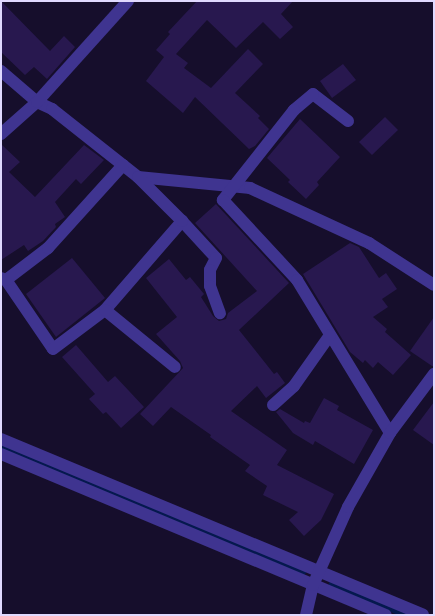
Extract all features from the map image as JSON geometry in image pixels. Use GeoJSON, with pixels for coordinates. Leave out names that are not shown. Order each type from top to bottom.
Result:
{"type":"FeatureCollection","features":[{"type":"Feature","properties":{"kind":"street"},"geometry":{"type":"LineString","coordinates":[[1,134],[37,102],[128,1]]}},
{"type":"Feature","properties":{"kind":"street"},"geometry":{"type":"LineString","coordinates":[[1,71],[37,102],[52,109],[138,178],[216,258],[210,270],[210,286],[220,314]]}},
{"type":"Feature","properties":{"kind":"street"},"geometry":{"type":"LineString","coordinates":[[348,121],[313,94],[294,110],[223,200],[297,280],[390,433]]}},
{"type":"Feature","properties":{"kind":"street"},"geometry":{"type":"LineString","coordinates":[[123,166],[48,248],[3,279],[53,349],[105,310],[182,221]]}},
{"type":"Feature","properties":{"kind":"street"},"geometry":{"type":"LineString","coordinates":[[138,178],[234,184],[250,188],[370,243],[434,285]]}},
{"type":"Feature","properties":{"kind":"street"},"geometry":{"type":"LineString","coordinates":[[105,310],[175,367]]}},
{"type":"Feature","properties":{"kind":"street"},"geometry":{"type":"LineString","coordinates":[[273,405],[294,386],[330,335]]}},
{"type":"Feature","properties":{"kind":"street"},"geometry":{"type":"LineString","coordinates":[[306,615],[318,571],[348,506],[390,433],[434,374]]}},
{"type":"Feature","properties":{"kind":"street"},"geometry":{"type":"LineString","coordinates":[[1,439],[423,615]]}},
{"type":"Feature","properties":{"kind":"street"},"geometry":{"type":"LineString","coordinates":[[1,454],[386,615]]}},
{"type":"Feature","properties":{"kind":"building"},"geometry":{"type":"Polygon","coordinates":[[[1,1],[50,51],[64,36],[75,47],[47,79],[34,67],[25,75],[1,52],[1,1]]]}},
{"type":"Feature","properties":{"kind":"building"},"geometry":{"type":"Polygon","coordinates":[[[197,1],[293,1],[281,14],[293,27],[280,39],[263,22],[236,48],[207,20],[176,54],[188,63],[184,68],[211,88],[248,49],[263,64],[235,93],[260,116],[258,118],[269,129],[255,146],[249,149],[195,97],[183,113],[146,81],[164,57],[156,50],[170,34],[168,32],[197,1]]]}},
{"type":"Feature","properties":{"kind":"building"},"geometry":{"type":"Polygon","coordinates":[[[343,64],[356,80],[332,98],[320,81],[343,64]]]}},
{"type":"Feature","properties":{"kind":"building"},"geometry":{"type":"Polygon","coordinates":[[[385,117],[398,130],[372,155],[359,142],[385,117]]]}},
{"type":"Feature","properties":{"kind":"building"},"geometry":{"type":"Polygon","coordinates":[[[300,119],[340,157],[317,182],[319,185],[306,199],[288,182],[290,180],[267,158],[300,119]]]}},
{"type":"Feature","properties":{"kind":"building"},"geometry":{"type":"Polygon","coordinates":[[[1,144],[20,162],[9,172],[35,197],[84,145],[104,160],[81,184],[76,179],[55,202],[65,217],[55,224],[56,227],[43,241],[28,251],[24,245],[1,260],[1,144]]]}},
{"type":"Feature","properties":{"kind":"building"},"geometry":{"type":"Polygon","coordinates":[[[216,204],[289,283],[239,330],[274,374],[277,372],[285,383],[266,398],[257,386],[231,411],[287,450],[277,465],[334,494],[321,520],[304,536],[289,520],[298,512],[263,495],[267,486],[245,471],[250,465],[210,437],[211,435],[171,407],[153,426],[140,414],[183,368],[180,361],[156,334],[177,317],[146,278],[169,259],[186,280],[190,277],[204,294],[201,297],[213,316],[219,321],[226,319],[228,313],[257,291],[195,223],[216,204]]]}},
{"type":"Feature","properties":{"kind":"building"},"geometry":{"type":"Polygon","coordinates":[[[350,243],[359,247],[379,278],[386,273],[397,289],[382,299],[388,307],[373,317],[387,329],[385,332],[411,355],[393,375],[378,362],[373,368],[365,360],[363,363],[350,352],[303,274],[350,243]]]}},
{"type":"Feature","properties":{"kind":"building"},"geometry":{"type":"Polygon","coordinates":[[[72,258],[105,298],[56,337],[26,294],[72,258]]]}},
{"type":"Feature","properties":{"kind":"building"},"geometry":{"type":"Polygon","coordinates":[[[434,317],[434,366],[432,366],[410,351],[434,317]]]}},
{"type":"Feature","properties":{"kind":"building"},"geometry":{"type":"Polygon","coordinates":[[[76,345],[108,382],[115,376],[144,407],[121,428],[106,412],[103,414],[89,399],[95,394],[62,357],[76,345]]]}},
{"type":"Feature","properties":{"kind":"building"},"geometry":{"type":"Polygon","coordinates":[[[324,398],[339,406],[337,410],[373,430],[354,464],[315,441],[313,445],[293,433],[276,412],[280,409],[304,423],[305,421],[310,423],[324,398]]]}},
{"type":"Feature","properties":{"kind":"building"},"geometry":{"type":"Polygon","coordinates":[[[434,402],[434,445],[413,430],[434,402]]]}},
{"type":"Feature","properties":{"kind":"waterway"},"geometry":{"type":"LineString","coordinates":[[1,447],[303,572]]}},
{"type":"Feature","properties":{"kind":"waterway"},"geometry":{"type":"LineString","coordinates":[[332,584],[406,615]]}}]}
